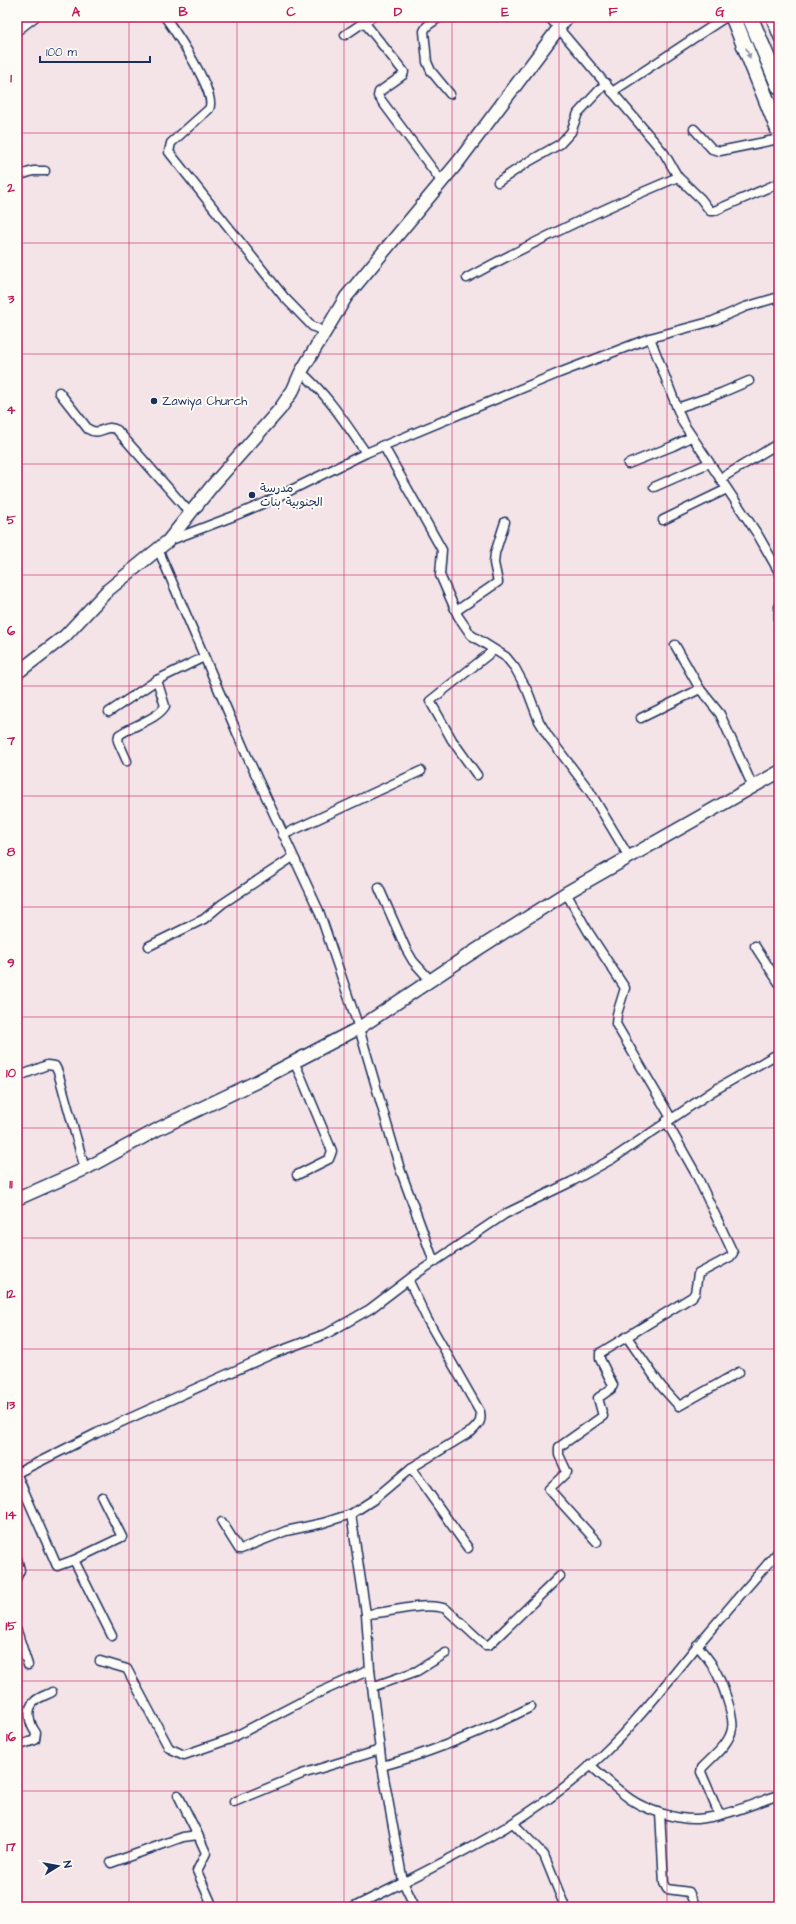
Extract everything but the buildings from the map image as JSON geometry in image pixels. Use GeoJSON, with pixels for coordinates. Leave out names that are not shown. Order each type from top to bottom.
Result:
{"type":"FeatureCollection","features":[{"type":"Feature","properties":{"kind":"highway"},"geometry":{"type":"LineString","coordinates":[[733,17],[779,131]]}},
{"type":"Feature","properties":{"kind":"highway"},"geometry":{"type":"LineString","coordinates":[[750,17],[779,86]]}},
{"type":"Feature","properties":{"kind":"street"},"geometry":{"type":"LineString","coordinates":[[17,32],[36,17]]}},
{"type":"Feature","properties":{"kind":"street"},"geometry":{"type":"LineString","coordinates":[[165,17],[184,44],[203,80],[211,101],[209,109],[171,143],[169,152],[284,297],[312,326],[325,332]]}},
{"type":"Feature","properties":{"kind":"street"},"geometry":{"type":"LineString","coordinates":[[345,35],[372,17]]}},
{"type":"Feature","properties":{"kind":"street"},"geometry":{"type":"LineString","coordinates":[[440,17],[427,26],[424,31],[426,62],[450,94]]}},
{"type":"Feature","properties":{"kind":"street"},"geometry":{"type":"LineString","coordinates":[[549,17],[664,153],[678,177],[701,199],[710,211],[721,208],[779,183]]}},
{"type":"Feature","properties":{"kind":"street"},"geometry":{"type":"LineString","coordinates":[[17,673],[65,636],[108,590],[168,541],[280,408],[293,390],[301,372],[346,297],[442,182],[524,77],[567,17]]}},
{"type":"Feature","properties":{"kind":"street"},"geometry":{"type":"LineString","coordinates":[[612,92],[726,17]]}},
{"type":"Feature","properties":{"kind":"street"},"geometry":{"type":"LineString","coordinates":[[770,17],[779,39]]}},
{"type":"Feature","properties":{"kind":"street"},"geometry":{"type":"LineString","coordinates":[[364,22],[404,72],[403,75],[379,92],[378,96],[442,182]]}},
{"type":"Feature","properties":{"kind":"street"},"geometry":{"type":"LineString","coordinates":[[498,182],[528,162],[560,144],[571,132],[578,113],[606,84]]}},
{"type":"Feature","properties":{"kind":"street"},"geometry":{"type":"LineString","coordinates":[[694,129],[712,149],[720,151],[779,139]]}},
{"type":"Feature","properties":{"kind":"street"},"geometry":{"type":"LineString","coordinates":[[17,176],[33,171],[45,171]]}},
{"type":"Feature","properties":{"kind":"street"},"geometry":{"type":"LineString","coordinates":[[467,278],[546,237],[678,177]]}},
{"type":"Feature","properties":{"kind":"street"},"geometry":{"type":"LineString","coordinates":[[168,541],[267,502],[383,445],[650,338],[713,321],[746,307],[779,297]]}},
{"type":"Feature","properties":{"kind":"street"},"geometry":{"type":"LineString","coordinates":[[650,338],[677,408],[691,437],[758,535],[779,572]]}},
{"type":"Feature","properties":{"kind":"street"},"geometry":{"type":"LineString","coordinates":[[301,372],[316,385],[335,408],[366,453]]}},
{"type":"Feature","properties":{"kind":"street"},"geometry":{"type":"LineString","coordinates":[[677,408],[722,393],[749,381]]}},
{"type":"Feature","properties":{"kind":"street"},"geometry":{"type":"LineString","coordinates":[[59,392],[92,432],[97,433],[108,427],[117,430],[190,514]]}},
{"type":"Feature","properties":{"kind":"street"},"geometry":{"type":"LineString","coordinates":[[628,464],[691,437]]}},
{"type":"Feature","properties":{"kind":"street"},"geometry":{"type":"LineString","coordinates":[[720,479],[779,443]]}},
{"type":"Feature","properties":{"kind":"street"},"geometry":{"type":"LineString","coordinates":[[383,445],[442,550],[440,574],[456,611],[471,636],[506,657],[515,668],[528,692],[539,721],[548,736],[589,790],[629,857]]}},
{"type":"Feature","properties":{"kind":"street"},"geometry":{"type":"LineString","coordinates":[[654,487],[709,463]]}},
{"type":"Feature","properties":{"kind":"street"},"geometry":{"type":"LineString","coordinates":[[663,520],[728,490]]}},
{"type":"Feature","properties":{"kind":"street"},"geometry":{"type":"LineString","coordinates":[[456,611],[498,582],[494,563],[495,554],[505,522]]}},
{"type":"Feature","properties":{"kind":"street"},"geometry":{"type":"LineString","coordinates":[[158,549],[247,756],[319,911],[360,1028],[400,1169],[434,1262]]}},
{"type":"Feature","properties":{"kind":"street"},"geometry":{"type":"LineString","coordinates":[[779,607],[779,623]]}},
{"type":"Feature","properties":{"kind":"street"},"geometry":{"type":"LineString","coordinates":[[675,645],[700,689],[720,714],[753,787]]}},
{"type":"Feature","properties":{"kind":"street"},"geometry":{"type":"LineString","coordinates":[[477,775],[452,740],[430,700],[494,650]]}},
{"type":"Feature","properties":{"kind":"street"},"geometry":{"type":"LineString","coordinates":[[109,712],[157,680],[204,657]]}},
{"type":"Feature","properties":{"kind":"street"},"geometry":{"type":"LineString","coordinates":[[127,760],[118,741],[119,735],[156,715],[163,710],[165,706],[157,680]]}},
{"type":"Feature","properties":{"kind":"street"},"geometry":{"type":"LineString","coordinates":[[641,718],[700,689]]}},
{"type":"Feature","properties":{"kind":"street"},"geometry":{"type":"LineString","coordinates":[[284,836],[421,771]]}},
{"type":"Feature","properties":{"kind":"street"},"geometry":{"type":"LineString","coordinates":[[17,1199],[85,1169],[160,1128],[256,1082],[360,1028],[467,956],[566,893],[779,772]]}},
{"type":"Feature","properties":{"kind":"street"},"geometry":{"type":"LineString","coordinates":[[149,946],[204,919],[222,904],[294,857]]}},
{"type":"Feature","properties":{"kind":"street"},"geometry":{"type":"LineString","coordinates":[[379,888],[406,949],[413,961],[431,981]]}},
{"type":"Feature","properties":{"kind":"street"},"geometry":{"type":"LineString","coordinates":[[566,893],[589,933],[625,988],[617,1014],[616,1024],[669,1120],[733,1253],[730,1258],[698,1274],[695,1293],[692,1297],[600,1353],[600,1359],[613,1384],[611,1389],[598,1398],[603,1416],[559,1447],[559,1455],[567,1472],[549,1487],[550,1492],[597,1542]]}},
{"type":"Feature","properties":{"kind":"street"},"geometry":{"type":"LineString","coordinates":[[755,946],[779,983]]}},
{"type":"Feature","properties":{"kind":"street"},"geometry":{"type":"LineString","coordinates":[[102,1497],[122,1537],[74,1560],[57,1566],[17,1474],[97,1433],[272,1354],[328,1333],[370,1309],[434,1262],[505,1214],[571,1182],[612,1159],[713,1091],[779,1053]]}},
{"type":"Feature","properties":{"kind":"street"},"geometry":{"type":"LineString","coordinates":[[294,1062],[332,1151],[328,1159],[297,1175]]}},
{"type":"Feature","properties":{"kind":"street"},"geometry":{"type":"LineString","coordinates":[[17,1077],[47,1065],[55,1066],[58,1072],[85,1169]]}},
{"type":"Feature","properties":{"kind":"street"},"geometry":{"type":"LineString","coordinates":[[222,1522],[238,1549],[247,1547],[286,1531],[322,1523],[352,1514],[374,1500],[411,1468],[472,1431],[480,1423],[482,1418],[480,1412],[427,1319],[409,1281]]}},
{"type":"Feature","properties":{"kind":"street"},"geometry":{"type":"LineString","coordinates":[[627,1337],[661,1386],[679,1406],[739,1372]]}},
{"type":"Feature","properties":{"kind":"street"},"geometry":{"type":"LineString","coordinates":[[411,1468],[468,1548]]}},
{"type":"Feature","properties":{"kind":"street"},"geometry":{"type":"LineString","coordinates":[[352,1514],[366,1614],[370,1670],[382,1766],[403,1882],[415,1907]]}},
{"type":"Feature","properties":{"kind":"street"},"geometry":{"type":"LineString","coordinates":[[354,1907],[459,1854],[513,1822],[567,1785],[635,1722],[697,1645],[779,1551]]}},
{"type":"Feature","properties":{"kind":"street"},"geometry":{"type":"LineString","coordinates":[[17,1558],[20,1570],[17,1577]]}},
{"type":"Feature","properties":{"kind":"street"},"geometry":{"type":"LineString","coordinates":[[74,1560],[112,1636]]}},
{"type":"Feature","properties":{"kind":"street"},"geometry":{"type":"LineString","coordinates":[[366,1614],[418,1607],[441,1607],[446,1609],[485,1645],[489,1645],[560,1576]]}},
{"type":"Feature","properties":{"kind":"street"},"geometry":{"type":"LineString","coordinates":[[17,1631],[28,1665]]}},
{"type":"Feature","properties":{"kind":"street"},"geometry":{"type":"LineString","coordinates":[[697,1645],[714,1667],[722,1686],[732,1720],[732,1730],[727,1741],[705,1764],[701,1772],[719,1814]]}},
{"type":"Feature","properties":{"kind":"street"},"geometry":{"type":"LineString","coordinates":[[372,1687],[417,1671],[446,1653]]}},
{"type":"Feature","properties":{"kind":"street"},"geometry":{"type":"LineString","coordinates":[[100,1661],[127,1669],[169,1748],[184,1755],[230,1739],[316,1694],[370,1670]]}},
{"type":"Feature","properties":{"kind":"street"},"geometry":{"type":"LineString","coordinates":[[17,1746],[35,1740],[36,1733],[29,1716],[30,1707],[34,1701],[52,1692]]}},
{"type":"Feature","properties":{"kind":"street"},"geometry":{"type":"LineString","coordinates":[[382,1766],[423,1754],[531,1707]]}},
{"type":"Feature","properties":{"kind":"street"},"geometry":{"type":"LineString","coordinates":[[234,1802],[302,1774],[380,1750]]}},
{"type":"Feature","properties":{"kind":"street"},"geometry":{"type":"LineString","coordinates":[[590,1765],[630,1799],[660,1813],[691,1819],[719,1814],[779,1795]]}},
{"type":"Feature","properties":{"kind":"street"},"geometry":{"type":"LineString","coordinates":[[178,1794],[206,1852],[197,1871],[213,1907]]}},
{"type":"Feature","properties":{"kind":"street"},"geometry":{"type":"LineString","coordinates":[[660,1813],[664,1884],[667,1889],[672,1891],[689,1892],[696,1907]]}},
{"type":"Feature","properties":{"kind":"street"},"geometry":{"type":"LineString","coordinates":[[513,1822],[544,1855],[565,1907]]}},
{"type":"Feature","properties":{"kind":"street"},"geometry":{"type":"LineString","coordinates":[[111,1863],[183,1838],[198,1835]]}},
{"type":"Feature","properties":{"kind":"place","name":"Zawiya Church"},"geometry":{"type":"Point","coordinates":[154,401]}},
{"type":"Feature","properties":{"kind":"place","name":"مدرسة الجنوبية بنات"},"geometry":{"type":"Point","coordinates":[252,495]}}]}
